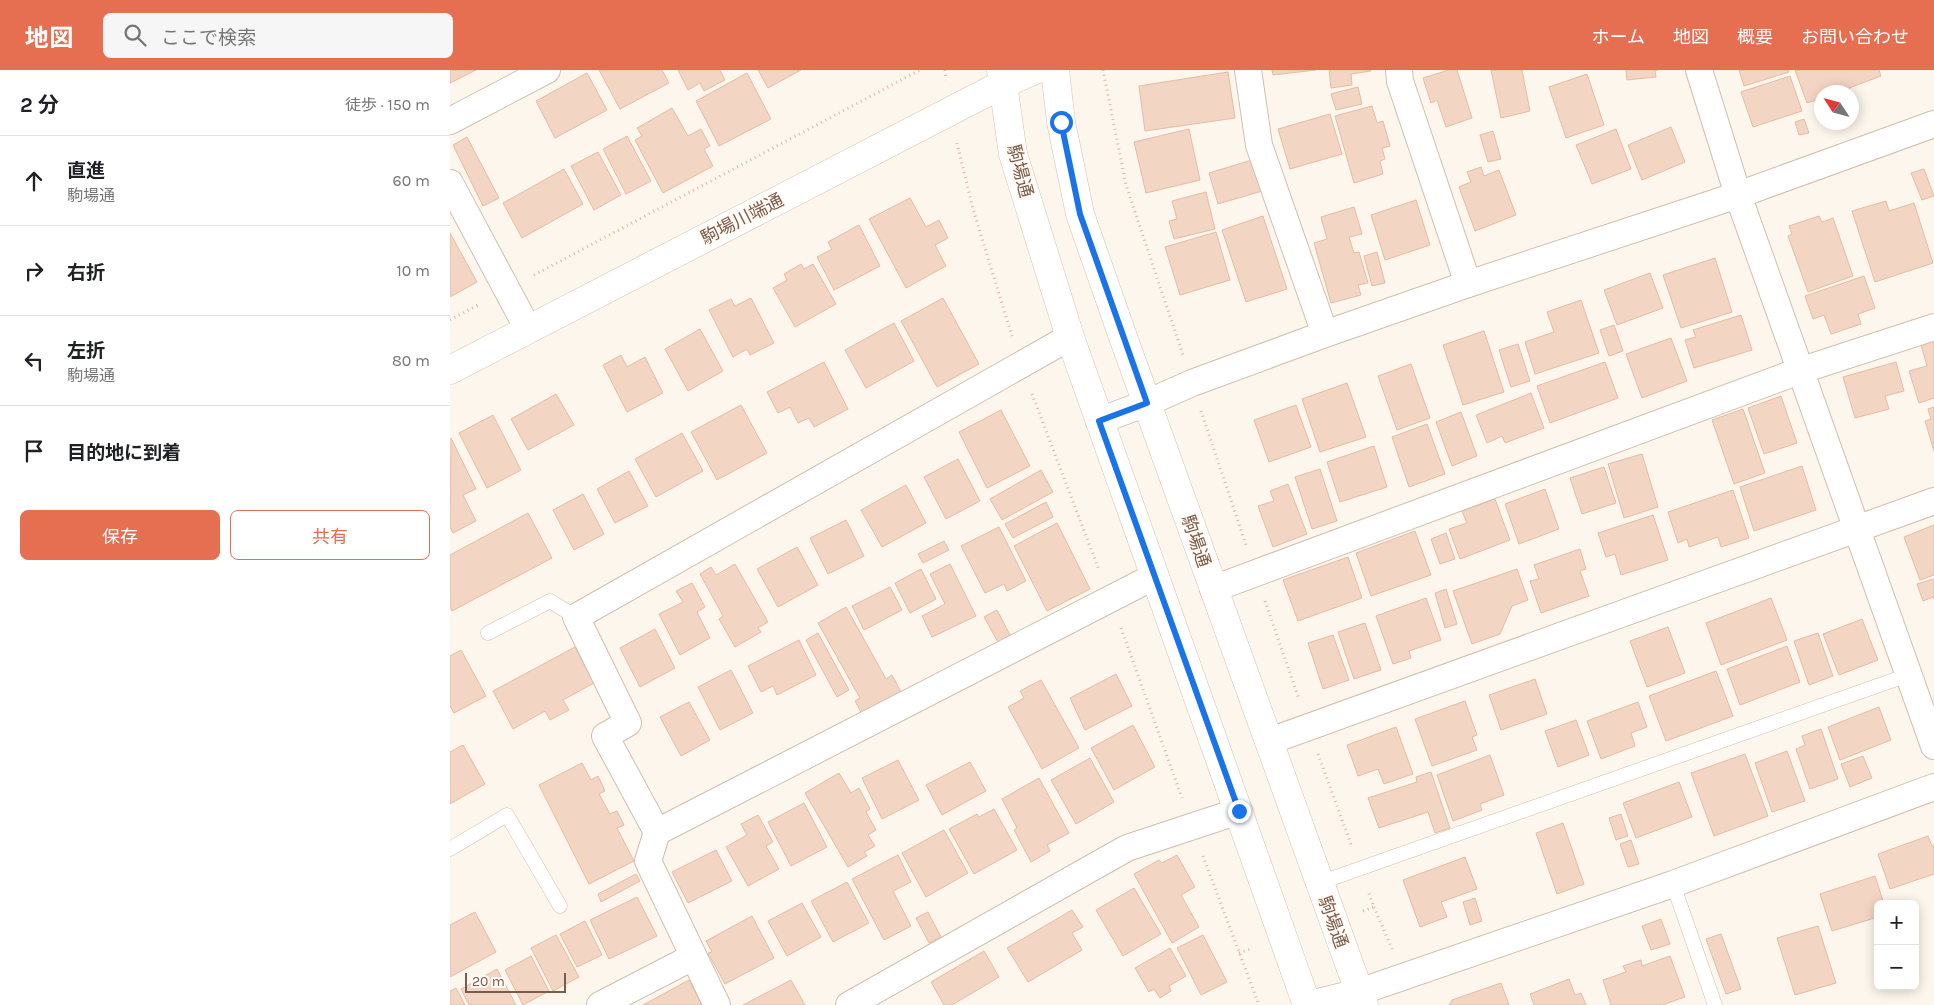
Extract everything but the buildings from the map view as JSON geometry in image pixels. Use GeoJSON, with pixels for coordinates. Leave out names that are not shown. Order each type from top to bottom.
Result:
{"type":"FeatureCollection","features":[{"type":"Feature","properties":{"kind":"street"},"geometry":{"type":"LineString","coordinates":[[450,120],[547,70]]}},
{"type":"Feature","properties":{"kind":"street","name":"駒場川端通"},"geometry":{"type":"LineString","coordinates":[[450,370],[949,112],[1001,78],[1035,70]]}},
{"type":"Feature","properties":{"kind":"street","name":"駒場通"},"geometry":{"type":"LineString","coordinates":[[1055,70],[1061,122],[1080,214],[1361,998]]}},
{"type":"Feature","properties":{"kind":"street"},"geometry":{"type":"LineString","coordinates":[[1248,70],[1259,145],[1324,334]]}},
{"type":"Feature","properties":{"kind":"street"},"geometry":{"type":"LineString","coordinates":[[1399,70],[1400,81],[1468,284]]}},
{"type":"Feature","properties":{"kind":"street"},"geometry":{"type":"LineString","coordinates":[[1700,70],[1738,195],[1934,746]]}},
{"type":"Feature","properties":{"kind":"street","name":"駒場通"},"geometry":{"type":"LineString","coordinates":[[1001,78],[1013,154],[1070,337],[1307,1005]]}},
{"type":"Feature","properties":{"kind":"street"},"geometry":{"type":"LineString","coordinates":[[1099,421],[1192,383],[1324,334],[1468,284],[1738,195],[1934,124]]}},
{"type":"Feature","properties":{"kind":"street"},"geometry":{"type":"LineString","coordinates":[[450,183],[528,329]]}},
{"type":"Feature","properties":{"kind":"street"},"geometry":{"type":"LineString","coordinates":[[1213,589],[1800,371],[1934,327]]}},
{"type":"Feature","properties":{"kind":"street"},"geometry":{"type":"LineString","coordinates":[[657,832],[605,736],[628,723],[576,618],[1070,337]]}},
{"type":"Feature","properties":{"kind":"street"},"geometry":{"type":"LineString","coordinates":[[1270,741],[1934,501]]}},
{"type":"Feature","properties":{"kind":"street"},"geometry":{"type":"LineString","coordinates":[[717,1005],[648,861],[657,832],[1155,576]]}},
{"type":"Feature","properties":{"kind":"street"},"geometry":{"type":"LineString","coordinates":[[1307,1005],[1361,998],[1934,788]]}},
{"type":"Feature","properties":{"kind":"street"},"geometry":{"type":"LineString","coordinates":[[849,1005],[1127,848],[1239,811]]}},
{"type":"Feature","properties":{"kind":"street"},"geometry":{"type":"LineString","coordinates":[[600,1005],[693,957]]}},
{"type":"Feature","properties":{"kind":"lane"},"geometry":{"type":"LineString","coordinates":[[488,634],[550,601],[576,618]]}},
{"type":"Feature","properties":{"kind":"lane"},"geometry":{"type":"LineString","coordinates":[[1319,883],[1908,675]]}},
{"type":"Feature","properties":{"kind":"lane"},"geometry":{"type":"LineString","coordinates":[[450,849],[507,815],[560,906]]}},
{"type":"Feature","properties":{"kind":"lane"},"geometry":{"type":"LineString","coordinates":[[1673,884],[1715,1005]]}},
{"type":"Feature","properties":{"kind":"path"},"geometry":{"type":"LineString","coordinates":[[450,320],[920,70]]}},
{"type":"Feature","properties":{"kind":"path"},"geometry":{"type":"LineString","coordinates":[[945,70],[949,112],[973,209],[1021,365],[1111,599],[1258,1005]]}},
{"type":"Feature","properties":{"kind":"path"},"geometry":{"type":"LineString","coordinates":[[1103,70],[1126,185],[1192,383]]}},
{"type":"Feature","properties":{"kind":"route"},"geometry":{"type":"LineString","coordinates":[[1061,122],[1080,214],[1122,337],[1147,403],[1099,421],[1239,811]]}}]}
